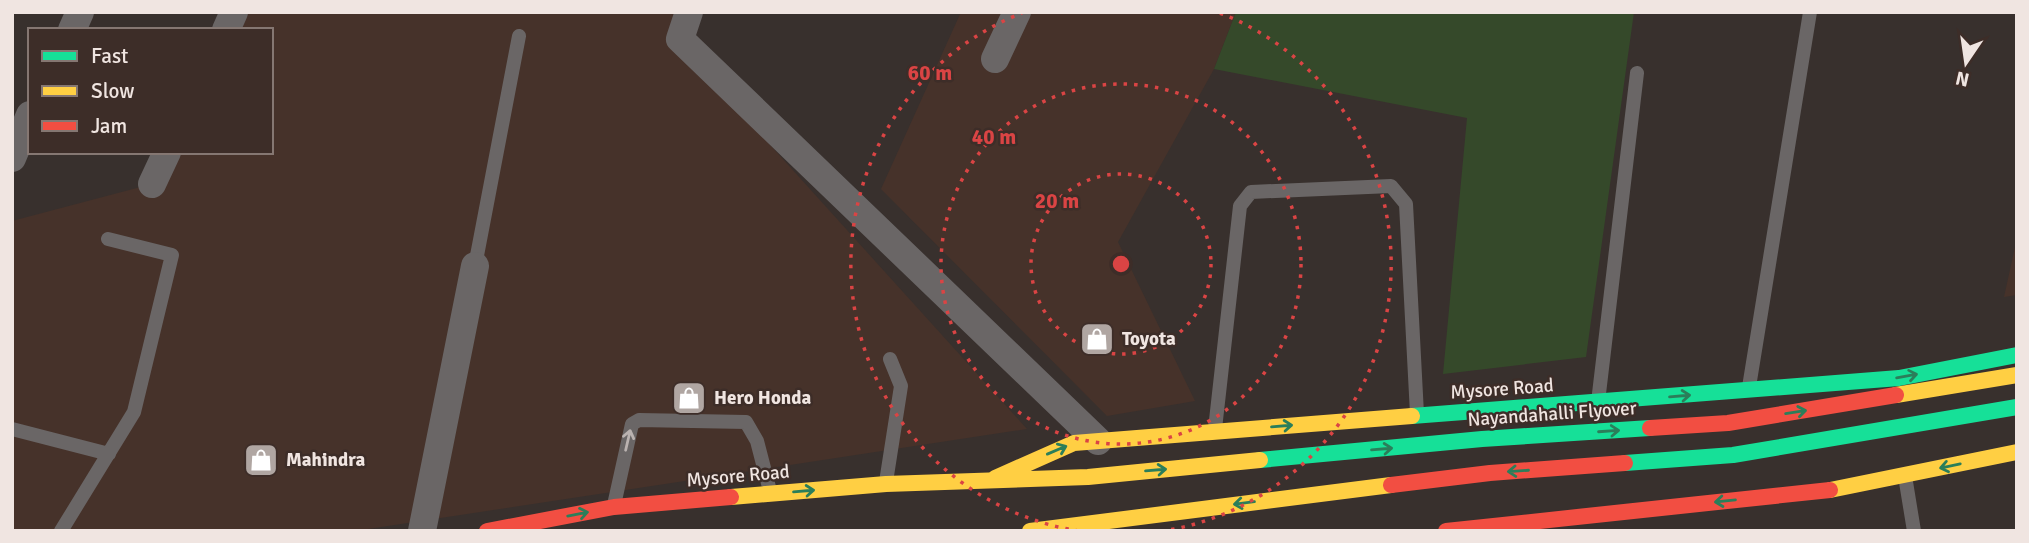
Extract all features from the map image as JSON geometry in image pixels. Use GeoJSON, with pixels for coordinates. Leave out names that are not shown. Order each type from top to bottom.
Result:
{"type":"FeatureCollection","features":[{"type":"Feature","properties":{"kind":"main road","name":"Mysore Road"},"geometry":{"type":"LineString","coordinates":[[995,478],[1074,443],[1899,378],[2017,355]]}},
{"type":"Feature","properties":{"kind":"main road","name":"Nayandahalli Flyover"},"geometry":{"type":"LineString","coordinates":[[1088,477],[1482,439],[1728,423],[2017,375]]}},
{"type":"Feature","properties":{"kind":"main road"},"geometry":{"type":"LineString","coordinates":[[1030,531],[1490,473],[1733,455],[2017,407]]}},
{"type":"Feature","properties":{"kind":"main road"},"geometry":{"type":"LineString","coordinates":[[1446,531],[1818,492],[2017,452]]}},
{"type":"Feature","properties":{"kind":"main road","name":"Mysore Road"},"geometry":{"type":"LineString","coordinates":[[487,531],[614,507],[886,484],[995,478],[1088,477]]}},
{"type":"Feature","properties":{"kind":"street"},"geometry":{"type":"LineString","coordinates":[[73,28],[80,12]]}},
{"type":"Feature","properties":{"kind":"street"},"geometry":{"type":"LineString","coordinates":[[227,28],[234,12]]}},
{"type":"Feature","properties":{"kind":"street"},"geometry":{"type":"LineString","coordinates":[[689,12],[680,39],[1098,441]]}},
{"type":"Feature","properties":{"kind":"street"},"geometry":{"type":"LineString","coordinates":[[995,59],[1017,12]]}},
{"type":"Feature","properties":{"kind":"street"},"geometry":{"type":"LineString","coordinates":[[152,184],[166,154]]}},
{"type":"Feature","properties":{"kind":"street"},"geometry":{"type":"LineString","coordinates":[[422,531],[475,266]]}},
{"type":"Feature","properties":{"kind":"lane"},"geometry":{"type":"LineString","coordinates":[[1748,391],[1810,12]]}},
{"type":"Feature","properties":{"kind":"lane"},"geometry":{"type":"LineString","coordinates":[[475,266],[519,36]]}},
{"type":"Feature","properties":{"kind":"lane"},"geometry":{"type":"LineString","coordinates":[[1598,403],[1637,73]]}},
{"type":"Feature","properties":{"kind":"lane"},"geometry":{"type":"LineString","coordinates":[[1215,431],[1240,206],[1251,192],[1391,186],[1406,204],[1417,415]]}},
{"type":"Feature","properties":{"kind":"lane"},"geometry":{"type":"LineString","coordinates":[[61,531],[134,412],[172,256],[108,239]]}},
{"type":"Feature","properties":{"kind":"lane"},"geometry":{"type":"LineString","coordinates":[[1990,360],[2017,346]]}},
{"type":"Feature","properties":{"kind":"lane"},"geometry":{"type":"LineString","coordinates":[[886,484],[901,386],[890,359]]}},
{"type":"Feature","properties":{"kind":"lane"},"geometry":{"type":"LineString","coordinates":[[614,507],[632,424],[639,420],[747,422],[757,441],[770,494]]}},
{"type":"Feature","properties":{"kind":"lane"},"geometry":{"type":"LineString","coordinates":[[12,429],[109,454]]}},
{"type":"Feature","properties":{"kind":"lane"},"geometry":{"type":"LineString","coordinates":[[1905,475],[1914,531]]}},
{"type":"Feature","properties":{"kind":"shaded area"},"geometry":{"type":"Polygon","coordinates":[[[236,12],[688,12],[685,51],[1027,429],[355,531],[12,531],[12,221],[152,184],[167,154],[273,154],[273,28],[228,28],[236,12]]]}},
{"type":"Feature","properties":{"kind":"shaded area"},"geometry":{"type":"Polygon","coordinates":[[[961,12],[1236,12],[1214,69],[1118,242],[1195,401],[1107,416],[881,189],[961,12]]]}},
{"type":"Feature","properties":{"kind":"shaded area"},"geometry":{"type":"Polygon","coordinates":[[[2017,238],[2017,295],[2004,297],[2017,238]]]}},
{"type":"Feature","properties":{"kind":"green space"},"geometry":{"type":"Polygon","coordinates":[[[1236,12],[1634,12],[1586,357],[1443,374],[1467,118],[1214,69],[1236,12]]]}},
{"type":"Feature","properties":{"kind":"traffic: fast"},"geometry":{"type":"LineString","coordinates":[[1412,416],[1899,378],[2017,355]]}},
{"type":"Feature","properties":{"kind":"traffic: fast"},"geometry":{"type":"LineString","coordinates":[[1625,463],[1733,455],[2017,407]]}},
{"type":"Feature","properties":{"kind":"traffic: fast"},"geometry":{"type":"LineString","coordinates":[[1260,460],[1482,439],[1650,428]]}},
{"type":"Feature","properties":{"kind":"traffic: slow"},"geometry":{"type":"LineString","coordinates":[[1896,395],[2017,375]]}},
{"type":"Feature","properties":{"kind":"traffic: slow"},"geometry":{"type":"LineString","coordinates":[[995,478],[1074,443],[1412,416]]}},
{"type":"Feature","properties":{"kind":"traffic: slow"},"geometry":{"type":"LineString","coordinates":[[1830,490],[2017,452]]}},
{"type":"Feature","properties":{"kind":"traffic: slow"},"geometry":{"type":"LineString","coordinates":[[731,497],[886,484],[1088,477],[1260,460]]}},
{"type":"Feature","properties":{"kind":"traffic: slow"},"geometry":{"type":"LineString","coordinates":[[1030,531],[1391,485]]}},
{"type":"Feature","properties":{"kind":"traffic: jam"},"geometry":{"type":"LineString","coordinates":[[1650,428],[1728,423],[1896,395]]}},
{"type":"Feature","properties":{"kind":"traffic: jam"},"geometry":{"type":"LineString","coordinates":[[1391,485],[1490,473],[1625,463]]}},
{"type":"Feature","properties":{"kind":"traffic: jam"},"geometry":{"type":"LineString","coordinates":[[1446,531],[1830,490]]}},
{"type":"Feature","properties":{"kind":"traffic: jam"},"geometry":{"type":"LineString","coordinates":[[487,531],[614,507],[731,497]]}},
{"type":"Feature","properties":{"kind":"place","name":"Toyota"},"geometry":{"type":"Point","coordinates":[1097,339]}},
{"type":"Feature","properties":{"kind":"place","name":"Hero Honda"},"geometry":{"type":"Point","coordinates":[689,398]}},
{"type":"Feature","properties":{"kind":"place","name":"Mahindra"},"geometry":{"type":"Point","coordinates":[261,460]}}]}
